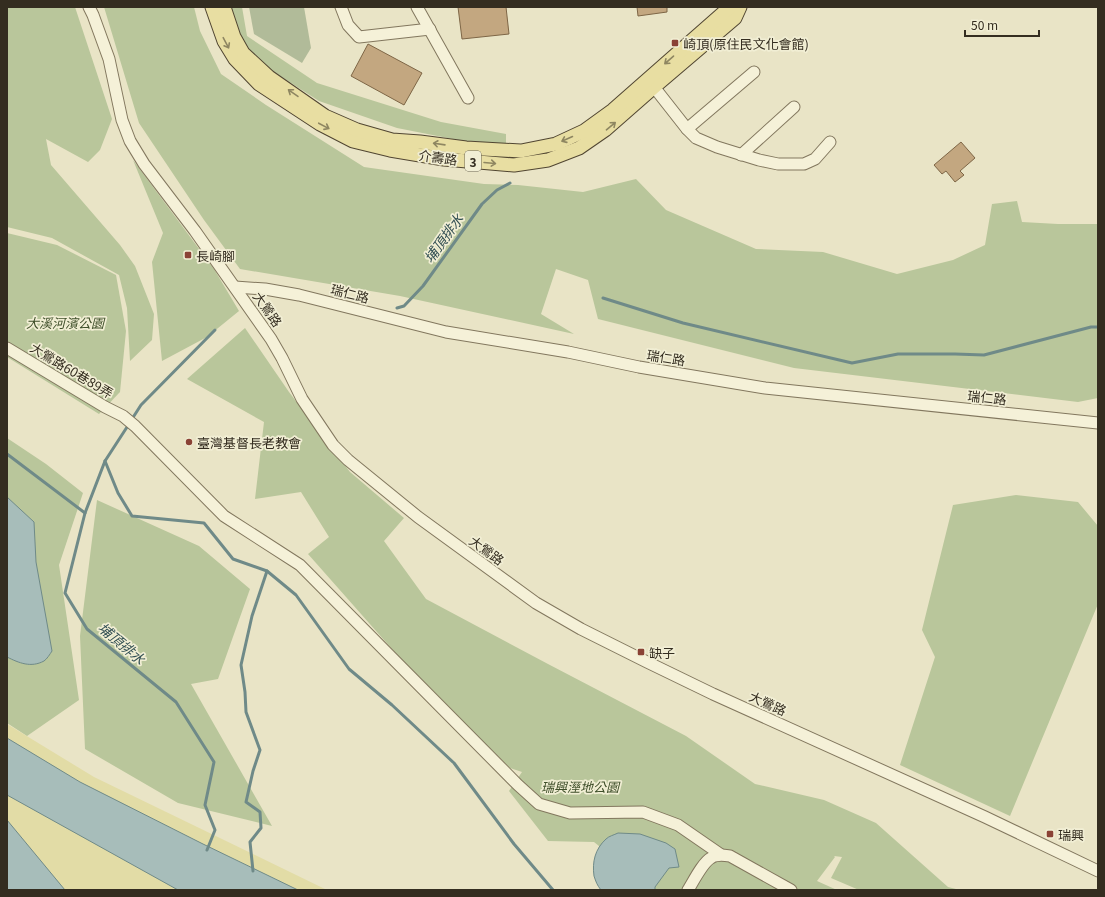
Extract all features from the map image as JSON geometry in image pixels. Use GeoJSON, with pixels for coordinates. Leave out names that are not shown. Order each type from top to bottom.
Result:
{"type":"FeatureCollection","features":[{"type":"Feature","properties":{"kind":"main road","name":"介壽路"},"geometry":{"type":"LineString","coordinates":[[212,7],[224,41],[235,59],[259,84],[320,124],[353,141],[390,150],[444,159],[514,165],[548,160],[579,148],[605,130],[735,18],[740,7]]}},
{"type":"Feature","properties":{"kind":"main road","name":"介壽路"},"geometry":{"type":"LineString","coordinates":[[224,7],[234,37],[243,53],[269,77],[325,116],[357,130],[392,140],[466,148],[521,151],[556,144],[584,131],[613,110],[730,7]]}},
{"type":"Feature","properties":{"kind":"street","name":"大鶯路"},"geometry":{"type":"LineString","coordinates":[[89,7],[109,59],[122,120],[130,141],[144,164],[235,287],[271,339],[302,399],[333,445],[348,460],[418,517],[536,603],[581,630],[713,694],[978,814],[1098,871]]}},
{"type":"Feature","properties":{"kind":"street"},"geometry":{"type":"LineString","coordinates":[[341,7],[348,26],[359,36],[430,29]]}},
{"type":"Feature","properties":{"kind":"street"},"geometry":{"type":"LineString","coordinates":[[417,7],[468,98]]}},
{"type":"Feature","properties":{"kind":"street"},"geometry":{"type":"LineString","coordinates":[[687,129],[754,72]]}},
{"type":"Feature","properties":{"kind":"street"},"geometry":{"type":"LineString","coordinates":[[654,87],[669,104],[687,129],[696,138],[741,155],[778,164],[804,164],[815,158],[830,142]]}},
{"type":"Feature","properties":{"kind":"street"},"geometry":{"type":"LineString","coordinates":[[741,155],[794,107]]}},
{"type":"Feature","properties":{"kind":"street","name":"瑞仁路"},"geometry":{"type":"LineString","coordinates":[[235,287],[265,289],[299,295],[446,332],[568,352],[639,367],[765,388],[1098,423]]}},
{"type":"Feature","properties":{"kind":"street","name":"大鶯路60巷89弄"},"geometry":{"type":"LineString","coordinates":[[7,348],[105,407],[123,416],[135,426],[224,516],[300,565],[518,786],[539,804],[570,813],[643,812],[678,825],[720,854],[730,856],[791,890]]}},
{"type":"Feature","properties":{"kind":"street"},"geometry":{"type":"LineString","coordinates":[[688,890],[705,864],[711,858],[720,854]]}},
{"type":"Feature","properties":{"kind":"green space"},"geometry":{"type":"Polygon","coordinates":[[[7,7],[75,7],[112,119],[100,150],[88,162],[46,139],[51,165],[120,245],[135,266],[154,314],[152,340],[130,361],[127,308],[119,275],[52,238],[7,227],[7,7]]]}},
{"type":"Feature","properties":{"kind":"green space"},"geometry":{"type":"Polygon","coordinates":[[[104,7],[194,7],[200,31],[221,74],[266,105],[364,167],[484,184],[518,185],[583,192],[636,179],[666,210],[756,249],[823,252],[897,274],[953,260],[985,245],[992,204],[1017,201],[1022,222],[1098,224],[1098,398],[1078,402],[794,368],[598,319],[588,280],[556,269],[541,314],[574,334],[400,296],[240,269],[204,220],[139,123],[104,7]]]}},
{"type":"Feature","properties":{"kind":"green space"},"geometry":{"type":"Polygon","coordinates":[[[227,7],[242,7],[247,36],[317,83],[441,122],[506,134],[506,144],[463,141],[397,128],[319,101],[249,56],[227,7]]]}},
{"type":"Feature","properties":{"kind":"green space"},"geometry":{"type":"Polygon","coordinates":[[[249,7],[304,7],[311,48],[302,63],[254,34],[249,7]]]}},
{"type":"Feature","properties":{"kind":"green space"},"geometry":{"type":"Polygon","coordinates":[[[133,160],[214,269],[239,311],[207,337],[162,361],[152,262],[163,233],[133,160]]]}},
{"type":"Feature","properties":{"kind":"green space","name":"大溪河濱公園"},"geometry":{"type":"Polygon","coordinates":[[[7,233],[57,245],[116,275],[126,331],[120,392],[99,414],[7,357],[7,233]]]}},
{"type":"Feature","properties":{"kind":"green space","name":"瑞興溼地公園"},"geometry":{"type":"Polygon","coordinates":[[[245,328],[289,392],[350,472],[404,518],[384,541],[426,599],[686,736],[755,784],[824,800],[876,823],[948,887],[960,890],[859,890],[831,878],[842,857],[834,856],[835,857],[817,881],[837,890],[654,890],[594,842],[548,841],[509,791],[522,772],[510,768],[407,666],[308,554],[329,537],[301,492],[255,499],[264,422],[187,379],[245,328]]]}},
{"type":"Feature","properties":{"kind":"green space"},"geometry":{"type":"Polygon","coordinates":[[[7,438],[46,464],[83,493],[59,565],[79,700],[27,736],[7,723],[7,438]]]}},
{"type":"Feature","properties":{"kind":"green space"},"geometry":{"type":"Polygon","coordinates":[[[1016,495],[1078,502],[1098,526],[1098,604],[1010,816],[900,765],[935,657],[922,630],[953,505],[1016,495]]]}},
{"type":"Feature","properties":{"kind":"green space"},"geometry":{"type":"Polygon","coordinates":[[[97,500],[199,546],[250,589],[218,679],[191,684],[272,826],[178,803],[85,749],[80,636],[97,500]]]}},
{"type":"Feature","properties":{"kind":"sand"},"geometry":{"type":"Polygon","coordinates":[[[7,724],[94,777],[327,890],[7,890],[7,724]]]}},
{"type":"Feature","properties":{"kind":"water"},"geometry":{"type":"Polygon","coordinates":[[[7,497],[34,522],[36,562],[52,651],[44,661],[34,664],[21,663],[7,657],[7,497]]]}},
{"type":"Feature","properties":{"kind":"water"},"geometry":{"type":"Polygon","coordinates":[[[7,738],[80,782],[298,890],[178,890],[7,795],[7,738]]]}},
{"type":"Feature","properties":{"kind":"water"},"geometry":{"type":"Polygon","coordinates":[[[7,820],[65,890],[7,890],[7,820]]]}},
{"type":"Feature","properties":{"kind":"water"},"geometry":{"type":"Polygon","coordinates":[[[618,833],[640,834],[666,843],[675,849],[679,867],[669,868],[655,887],[655,890],[601,890],[594,876],[593,866],[595,856],[599,847],[606,839],[618,833]]]}},
{"type":"Feature","properties":{"kind":"building"},"geometry":{"type":"Polygon","coordinates":[[[458,7],[506,7],[509,34],[462,39],[458,7]]]}},
{"type":"Feature","properties":{"kind":"building"},"geometry":{"type":"Polygon","coordinates":[[[637,7],[667,7],[667,12],[638,16],[637,7]]]}},
{"type":"Feature","properties":{"kind":"building"},"geometry":{"type":"Polygon","coordinates":[[[368,44],[422,73],[404,105],[351,76],[368,44]]]}},
{"type":"Feature","properties":{"kind":"building"},"geometry":{"type":"Polygon","coordinates":[[[961,142],[975,158],[960,171],[964,175],[955,182],[946,171],[942,174],[934,165],[961,142]]]}},
{"type":"Feature","properties":{"kind":"waterway","name":"埔頂排水"},"geometry":{"type":"LineString","coordinates":[[397,308],[404,306],[423,286],[482,204],[497,190],[510,183]]}},
{"type":"Feature","properties":{"kind":"waterway"},"geometry":{"type":"LineString","coordinates":[[603,298],[683,323],[852,363],[898,354],[984,355],[1091,327],[1098,327]]}},
{"type":"Feature","properties":{"kind":"waterway","name":"埔頂排水"},"geometry":{"type":"LineString","coordinates":[[132,419],[141,405],[215,330]]}},
{"type":"Feature","properties":{"kind":"waterway","name":"埔頂排水"},"geometry":{"type":"LineString","coordinates":[[129,424],[105,461],[85,513],[65,593],[87,629],[176,702],[214,762],[205,805],[215,830],[207,850]]}},
{"type":"Feature","properties":{"kind":"waterway"},"geometry":{"type":"LineString","coordinates":[[7,454],[85,513]]}},
{"type":"Feature","properties":{"kind":"waterway"},"geometry":{"type":"LineString","coordinates":[[105,461],[118,493],[132,516],[204,523],[233,559],[267,571],[296,595],[349,669],[392,705],[454,763],[514,844],[553,890]]}},
{"type":"Feature","properties":{"kind":"waterway"},"geometry":{"type":"LineString","coordinates":[[253,871],[250,842],[261,828],[260,812],[246,802],[253,771],[260,750],[246,712],[241,665],[252,616],[267,571]]}},
{"type":"Feature","properties":{"kind":"place","name":"崎頂(原住民文化會館)"},"geometry":{"type":"Point","coordinates":[675,43]}},
{"type":"Feature","properties":{"kind":"place","name":"長崎腳"},"geometry":{"type":"Point","coordinates":[188,255]}},
{"type":"Feature","properties":{"kind":"place","name":"臺灣基督長老教會"},"geometry":{"type":"Point","coordinates":[189,442]}},
{"type":"Feature","properties":{"kind":"place","name":"缺子"},"geometry":{"type":"Point","coordinates":[641,652]}},
{"type":"Feature","properties":{"kind":"place","name":"瑞興"},"geometry":{"type":"Point","coordinates":[1050,834]}}]}
